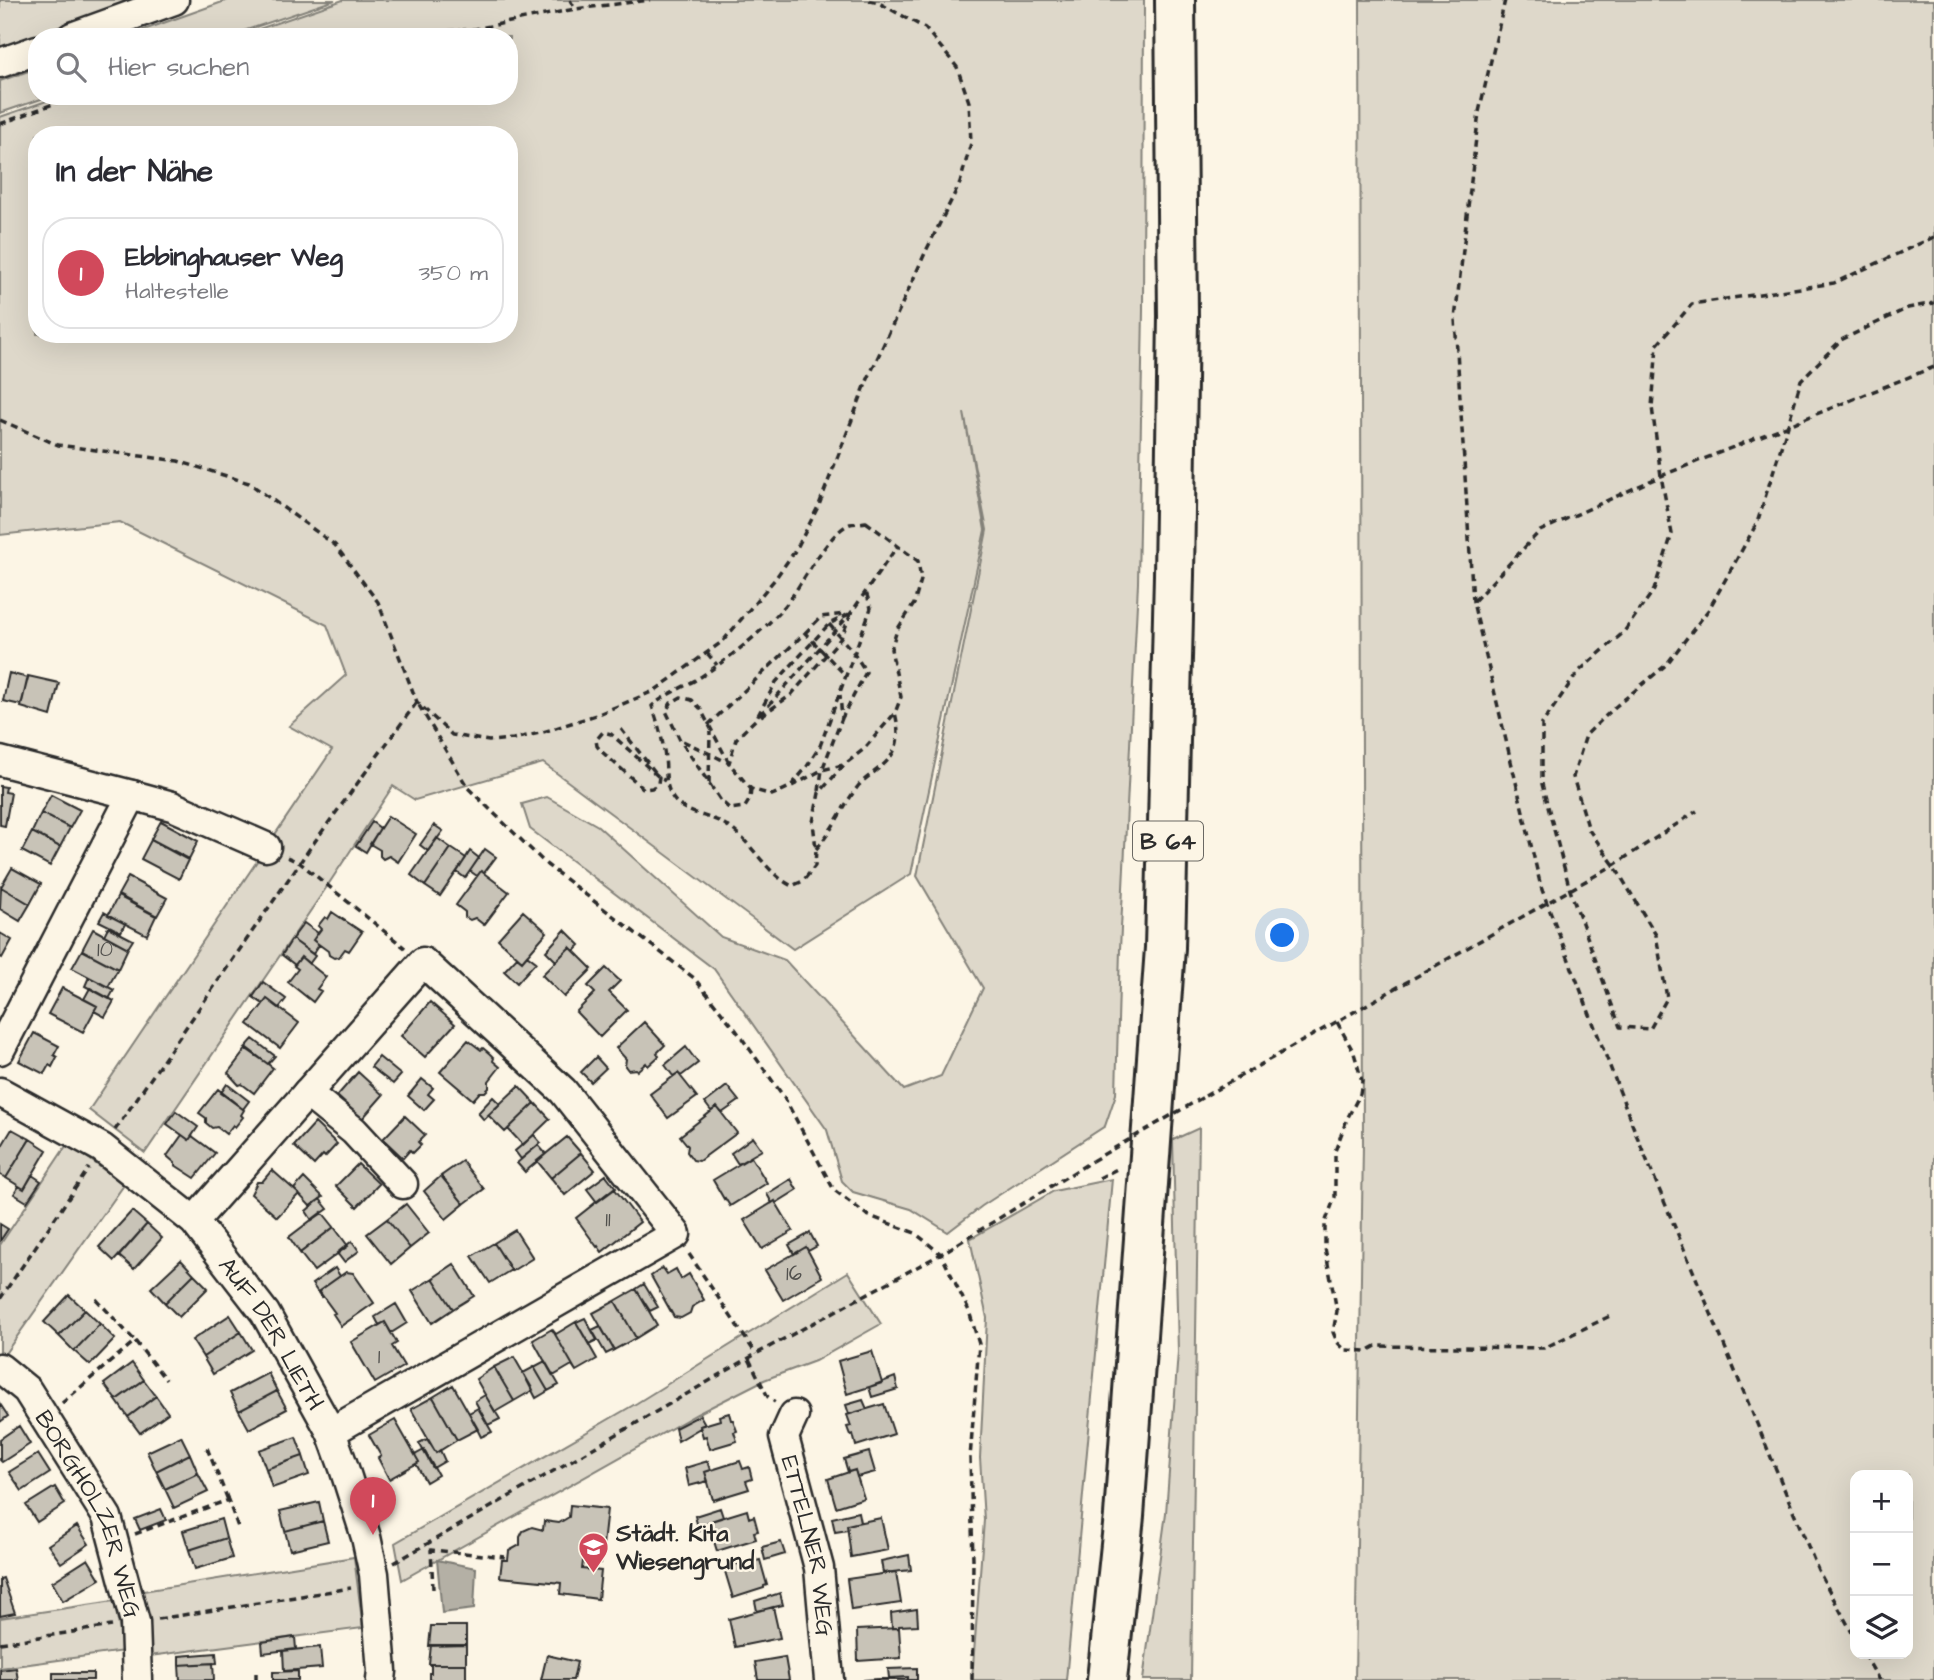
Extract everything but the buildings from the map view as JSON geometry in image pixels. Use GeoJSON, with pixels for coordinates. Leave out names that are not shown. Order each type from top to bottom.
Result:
{"type":"FeatureCollection","features":[{"type":"Feature","properties":{"kind":"highway","name":"B 64"},"geometry":{"type":"LineString","coordinates":[[1107,1680],[1124,1516],[1165,948],[1178,316],[1175,0]]}},
{"type":"Feature","properties":{"kind":"street"},"geometry":{"type":"LineString","coordinates":[[97,28],[174,0]]}},
{"type":"Feature","properties":{"kind":"street"},"geometry":{"type":"LineString","coordinates":[[0,63],[28,53]]}},
{"type":"Feature","properties":{"kind":"street"},"geometry":{"type":"LineString","coordinates":[[0,761],[172,807],[265,847]]}},
{"type":"Feature","properties":{"kind":"street"},"geometry":{"type":"LineString","coordinates":[[0,1050],[132,795]]}},
{"type":"Feature","properties":{"kind":"street"},"geometry":{"type":"LineString","coordinates":[[194,1221],[423,962],[563,1091],[676,1234],[331,1432]]}},
{"type":"Feature","properties":{"kind":"street","name":"AUF DER LIETH"},"geometry":{"type":"LineString","coordinates":[[0,1092],[103,1148],[194,1221],[265,1313],[331,1432],[366,1537],[375,1579],[381,1680]]}},
{"type":"Feature","properties":{"kind":"street"},"geometry":{"type":"LineString","coordinates":[[307,1093],[354,1132],[403,1184]]}},
{"type":"Feature","properties":{"kind":"street","name":"BORGHOLZER WEG"},"geometry":{"type":"LineString","coordinates":[[0,1368],[27,1390],[107,1517],[135,1622],[137,1680]]}},
{"type":"Feature","properties":{"kind":"street","name":"ETTELNER WEG"},"geometry":{"type":"LineString","coordinates":[[794,1415],[784,1437],[819,1568],[829,1680]]}},
{"type":"Feature","properties":{"kind":"path"},"geometry":{"type":"LineString","coordinates":[[570,0],[575,9]]}},
{"type":"Feature","properties":{"kind":"path"},"geometry":{"type":"LineString","coordinates":[[480,28],[575,9],[650,0]]}},
{"type":"Feature","properties":{"kind":"path"},"geometry":{"type":"LineString","coordinates":[[417,702],[452,736],[489,741],[540,733],[596,715],[654,691],[723,641],[797,548],[819,505],[867,381],[960,183],[971,143],[969,102],[957,67],[925,28],[879,3],[867,0]]}},
{"type":"Feature","properties":{"kind":"path"},"geometry":{"type":"LineString","coordinates":[[1505,0],[1479,112],[1455,319],[1473,602],[1541,887],[1636,1134],[1818,1570],[1850,1629]]}},
{"type":"Feature","properties":{"kind":"path"},"geometry":{"type":"LineString","coordinates":[[0,124],[50,105]]}},
{"type":"Feature","properties":{"kind":"path"},"geometry":{"type":"LineString","coordinates":[[1934,237],[1834,284],[1692,304],[1657,345],[1652,407],[1672,534],[1654,590],[1623,633],[1577,672],[1542,724],[1542,784],[1570,890],[1620,1027],[1650,1029],[1667,998],[1656,935],[1614,865],[1589,830],[1573,777],[1586,735],[1666,664],[1709,609],[1757,523],[1801,380],[1841,341],[1908,308],[1934,303]]}},
{"type":"Feature","properties":{"kind":"path"},"geometry":{"type":"LineString","coordinates":[[1473,602],[1540,531],[1661,476],[1934,367]]}},
{"type":"Feature","properties":{"kind":"path"},"geometry":{"type":"LineString","coordinates":[[0,420],[58,444],[178,461],[249,483],[335,545],[378,602],[417,702],[468,788],[547,865],[694,978],[736,1030],[784,1097],[834,1189],[867,1215],[915,1233],[941,1254],[970,1311],[979,1344],[970,1458],[972,1680]]}},
{"type":"Feature","properties":{"kind":"path"},"geometry":{"type":"LineString","coordinates":[[818,793],[844,765],[864,749],[895,713],[901,697],[891,649],[897,630],[914,604],[921,580],[918,561],[866,522],[849,524],[834,537],[785,606],[762,629],[718,665],[652,706],[663,747],[665,781],[673,799],[695,814],[723,823],[742,836],[779,880],[792,886],[803,881],[815,866],[813,822],[818,793],[822,770],[842,718],[866,672],[830,624]]}},
{"type":"Feature","properties":{"kind":"path"},"geometry":{"type":"LineString","coordinates":[[729,764],[736,739],[851,614],[898,545]]}},
{"type":"Feature","properties":{"kind":"path"},"geometry":{"type":"LineString","coordinates":[[790,787],[820,746],[871,608],[866,592]]}},
{"type":"Feature","properties":{"kind":"path"},"geometry":{"type":"LineString","coordinates":[[756,719],[776,682],[830,624],[851,614]]}},
{"type":"Feature","properties":{"kind":"path"},"geometry":{"type":"LineString","coordinates":[[709,783],[709,727],[821,617],[851,614]]}},
{"type":"Feature","properties":{"kind":"path"},"geometry":{"type":"LineString","coordinates":[[756,719],[791,695],[841,638],[851,614]]}},
{"type":"Feature","properties":{"kind":"path"},"geometry":{"type":"LineString","coordinates":[[805,633],[846,676]]}},
{"type":"Feature","properties":{"kind":"path"},"geometry":{"type":"LineString","coordinates":[[707,653],[718,665]]}},
{"type":"Feature","properties":{"kind":"path"},"geometry":{"type":"LineString","coordinates":[[840,693],[842,718]]}},
{"type":"Feature","properties":{"kind":"path"},"geometry":{"type":"LineString","coordinates":[[751,789],[750,799],[745,807],[730,809],[721,801],[680,740],[666,711],[671,703],[681,698],[692,700],[700,708],[729,764],[751,789],[772,795],[822,770],[844,765]]}},
{"type":"Feature","properties":{"kind":"path"},"geometry":{"type":"LineString","coordinates":[[0,1300],[300,863],[417,702]]}},
{"type":"Feature","properties":{"kind":"path"},"geometry":{"type":"LineString","coordinates":[[816,849],[860,784],[883,765],[895,750],[899,725],[895,713]]}},
{"type":"Feature","properties":{"kind":"path"},"geometry":{"type":"LineString","coordinates":[[621,729],[659,776],[658,783],[652,788],[644,789],[601,751],[596,740],[603,732],[611,734],[659,776],[665,781]]}},
{"type":"Feature","properties":{"kind":"path"},"geometry":{"type":"LineString","coordinates":[[680,740],[729,764]]}},
{"type":"Feature","properties":{"kind":"path"},"geometry":{"type":"LineString","coordinates":[[0,1643],[375,1579],[428,1543],[756,1354],[941,1254],[1092,1161],[1614,865],[1697,811]]}},
{"type":"Feature","properties":{"kind":"path"},"geometry":{"type":"LineString","coordinates":[[265,847],[300,863],[423,962]]}},
{"type":"Feature","properties":{"kind":"path"},"geometry":{"type":"LineString","coordinates":[[1337,1022],[1354,1053],[1362,1081],[1360,1094],[1335,1151],[1335,1197],[1325,1223],[1325,1248],[1337,1311],[1333,1332],[1337,1342],[1345,1350],[1367,1352],[1376,1346],[1544,1348],[1612,1315]]}},
{"type":"Feature","properties":{"kind":"path"},"geometry":{"type":"LineString","coordinates":[[1099,1178],[1124,1165]]}},
{"type":"Feature","properties":{"kind":"path"},"geometry":{"type":"LineString","coordinates":[[676,1234],[756,1354]]}},
{"type":"Feature","properties":{"kind":"path"},"geometry":{"type":"LineString","coordinates":[[96,1299],[166,1380]]}},
{"type":"Feature","properties":{"kind":"path"},"geometry":{"type":"LineString","coordinates":[[44,1418],[135,1341]]}},
{"type":"Feature","properties":{"kind":"path"},"geometry":{"type":"LineString","coordinates":[[749,1359],[768,1397],[794,1415]]}},
{"type":"Feature","properties":{"kind":"path"},"geometry":{"type":"LineString","coordinates":[[207,1448],[239,1530]]}},
{"type":"Feature","properties":{"kind":"path"},"geometry":{"type":"LineString","coordinates":[[114,1542],[228,1500]]}},
{"type":"Feature","properties":{"kind":"path"},"geometry":{"type":"LineString","coordinates":[[428,1543],[431,1550],[433,1589]]}},
{"type":"Feature","properties":{"kind":"path"},"geometry":{"type":"LineString","coordinates":[[431,1550],[505,1557]]}},
{"type":"Feature","properties":{"kind":"path"},"geometry":{"type":"LineString","coordinates":[[1867,1659],[1879,1680]]}},
{"type":"Feature","properties":{"kind":"path"},"geometry":{"type":"LineString","coordinates":[[256,1670],[256,1680]]}},
{"type":"Feature","properties":{"kind":"shaded area"},"geometry":{"type":"Polygon","coordinates":[[[0,0],[135,0],[56,28],[28,28],[28,38],[0,48],[0,0]]]}},
{"type":"Feature","properties":{"kind":"shaded area"},"geometry":{"type":"Polygon","coordinates":[[[228,0],[335,0],[253,28],[149,28],[228,0]]]}},
{"type":"Feature","properties":{"kind":"shaded area"},"geometry":{"type":"Polygon","coordinates":[[[343,0],[1144,0],[1143,310],[1138,583],[1120,949],[1116,1094],[1105,1126],[982,1206],[948,1232],[911,1209],[853,1192],[842,1181],[827,1130],[714,969],[530,829],[522,804],[547,797],[598,826],[721,937],[785,960],[904,1090],[941,1076],[983,988],[917,876],[987,530],[964,413],[985,530],[911,874],[793,949],[543,763],[415,800],[393,786],[145,1153],[89,1110],[332,750],[289,726],[346,675],[327,625],[120,522],[0,535],[0,117],[35,105],[518,105],[518,28],[262,28],[343,0]]]}},
{"type":"Feature","properties":{"kind":"shaded area"},"geometry":{"type":"Polygon","coordinates":[[[1360,0],[1934,0],[1934,1680],[1355,1680],[1363,1144],[1360,0]]]}},
{"type":"Feature","properties":{"kind":"shaded area"},"geometry":{"type":"Polygon","coordinates":[[[28,71],[28,103],[0,113],[0,81],[28,71]]]}},
{"type":"Feature","properties":{"kind":"shaded area"},"geometry":{"type":"Polygon","coordinates":[[[1199,1128],[1191,1680],[1143,1680],[1166,1513],[1178,1352],[1173,1140],[1199,1128]]]}},
{"type":"Feature","properties":{"kind":"shaded area"},"geometry":{"type":"Polygon","coordinates":[[[68,1143],[124,1185],[4,1355],[0,1352],[0,1245],[68,1143]]]}},
{"type":"Feature","properties":{"kind":"shaded area"},"geometry":{"type":"Polygon","coordinates":[[[1112,1179],[1066,1680],[972,1680],[984,1520],[980,1458],[987,1318],[970,1239],[1054,1191],[1112,1179]]]}},
{"type":"Feature","properties":{"kind":"shaded area"},"geometry":{"type":"Polygon","coordinates":[[[848,1272],[881,1324],[815,1361],[764,1380],[697,1414],[402,1580],[395,1543],[637,1403],[848,1272]]]}},
{"type":"Feature","properties":{"kind":"shaded area"},"geometry":{"type":"Polygon","coordinates":[[[354,1557],[363,1628],[149,1656],[143,1591],[354,1557]]]}},
{"type":"Feature","properties":{"kind":"shaded area"},"geometry":{"type":"Polygon","coordinates":[[[437,1560],[476,1568],[474,1609],[442,1613],[437,1560]]]}},
{"type":"Feature","properties":{"kind":"shaded area"},"geometry":{"type":"Polygon","coordinates":[[[114,1601],[124,1651],[0,1668],[0,1618],[114,1601]]]}},
{"type":"Feature","properties":{"kind":"place","name":"Ebbinghauser Weg"},"geometry":{"type":"Point","coordinates":[373,1535]}},
{"type":"Feature","properties":{"kind":"place","name":"Städt. Kita Wiesengrund"},"geometry":{"type":"Point","coordinates":[593,1574]}}]}
